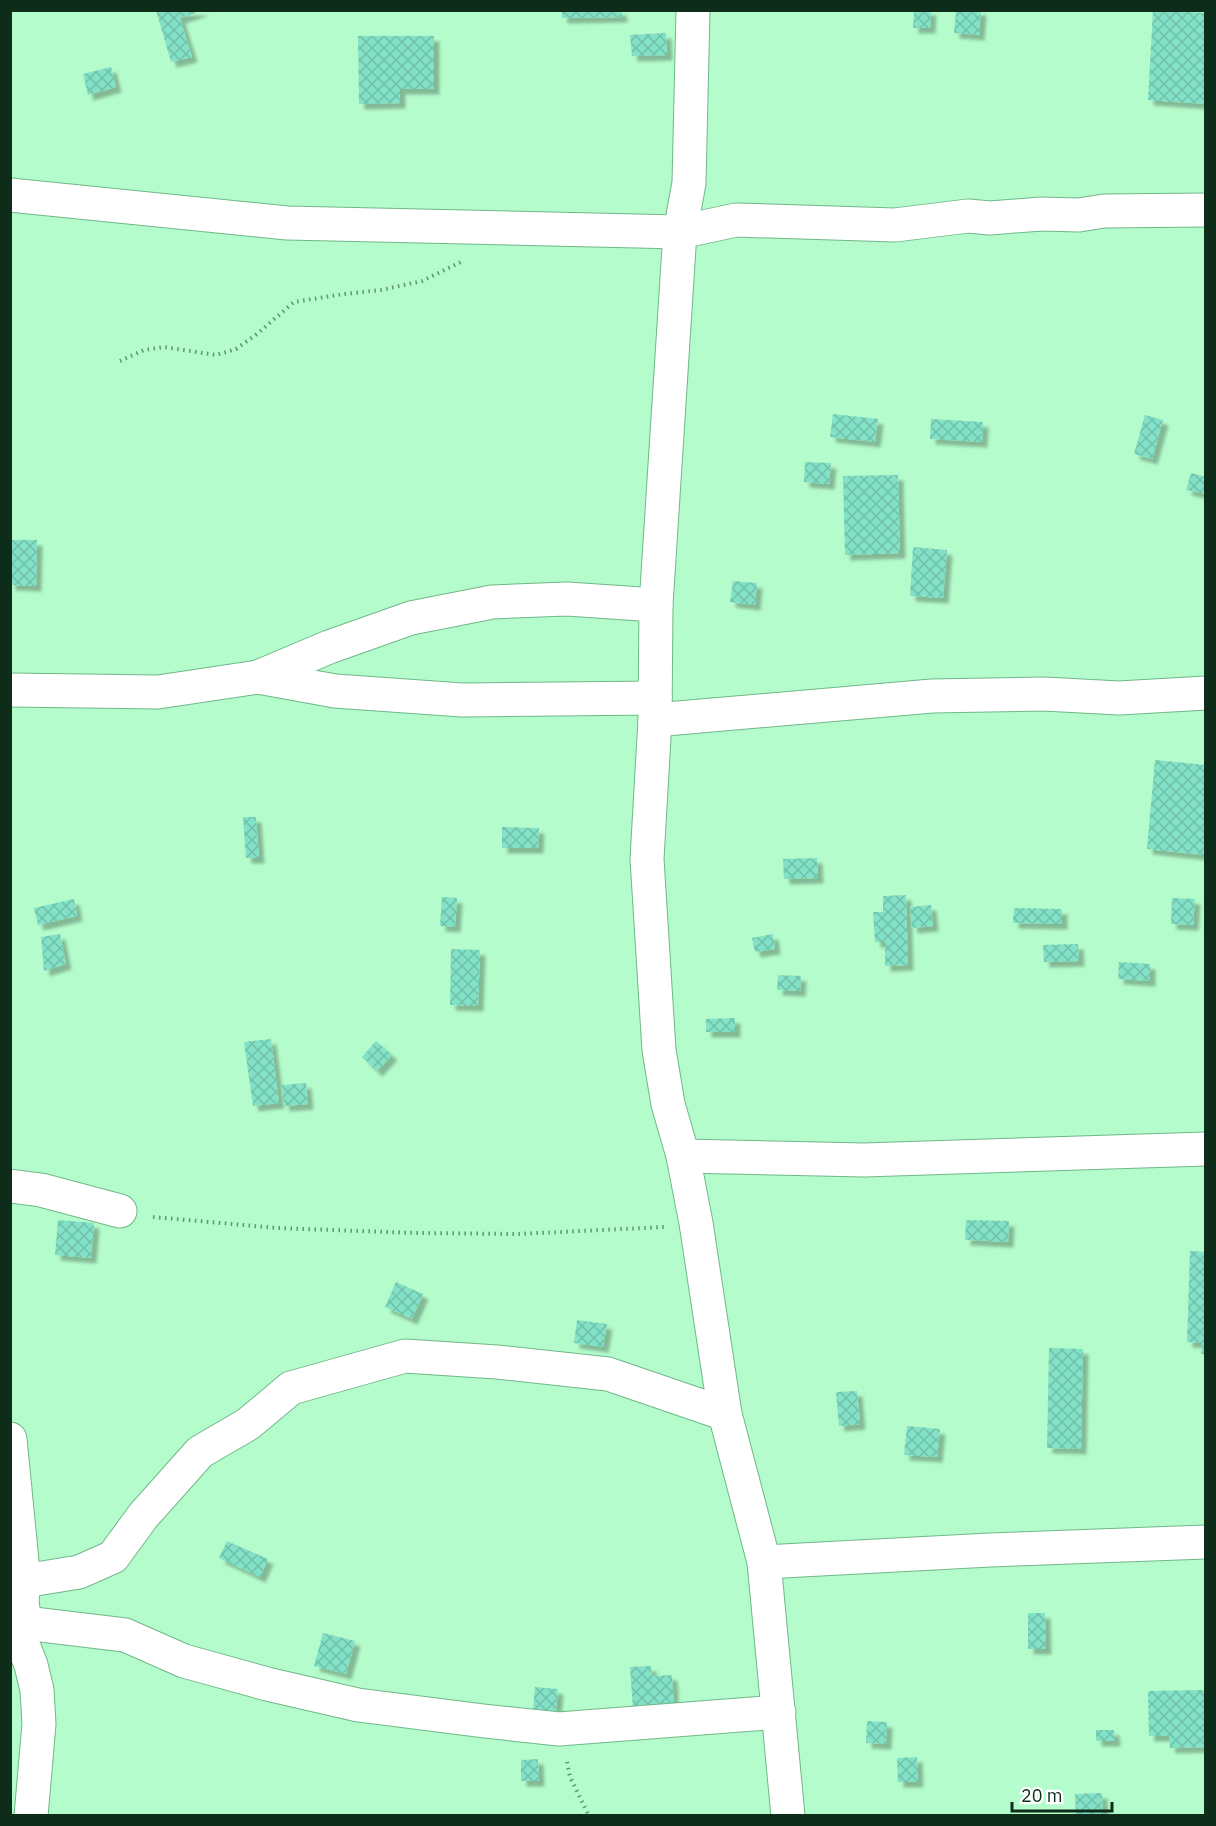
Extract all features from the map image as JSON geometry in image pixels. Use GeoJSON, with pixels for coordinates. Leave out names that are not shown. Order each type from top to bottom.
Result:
{"type":"FeatureCollection","features":[{"type":"Feature","properties":{"kind":"street"},"geometry":{"type":"LineString","coordinates":[[693,10],[689,183],[680,232],[656,605],[655,709],[647,859],[659,1050],[668,1104],[683,1156],[696,1223],[725,1413],[764,1562],[788,1815]]}},
{"type":"Feature","properties":{"kind":"street"},"geometry":{"type":"LineString","coordinates":[[10,195],[287,223],[680,232],[736,220],[895,225],[968,216],[990,218],[1041,214],[1079,215],[1104,211],[1206,210]]}},
{"type":"Feature","properties":{"kind":"street"},"geometry":{"type":"LineString","coordinates":[[10,690],[158,692],[258,677],[330,647],[411,618],[492,602],[567,599],[656,605]]}},
{"type":"Feature","properties":{"kind":"street"},"geometry":{"type":"LineString","coordinates":[[258,677],[335,690],[462,700],[655,709],[932,696],[1044,693],[1119,698],[1206,693]]}},
{"type":"Feature","properties":{"kind":"street"},"geometry":{"type":"LineString","coordinates":[[683,1156],[864,1160],[1206,1149]]}},
{"type":"Feature","properties":{"kind":"street"},"geometry":{"type":"LineString","coordinates":[[10,1186],[41,1190],[120,1211]]}},
{"type":"Feature","properties":{"kind":"street"},"geometry":{"type":"LineString","coordinates":[[24,1581],[79,1572],[113,1557],[143,1516],[200,1452],[248,1424],[291,1388],[405,1356],[496,1362],[608,1374],[725,1413]]}},
{"type":"Feature","properties":{"kind":"street"},"geometry":{"type":"LineString","coordinates":[[10,1438],[24,1581],[22,1602],[25,1623],[22,1642],[37,1690],[39,1724],[31,1815]]}},
{"type":"Feature","properties":{"kind":"street"},"geometry":{"type":"LineString","coordinates":[[764,1562],[1206,1542]]}},
{"type":"Feature","properties":{"kind":"street"},"geometry":{"type":"LineString","coordinates":[[25,1623],[125,1635],[184,1661],[267,1684],[358,1705],[560,1729],[779,1712]]}},
{"type":"Feature","properties":{"kind":"path"},"geometry":{"type":"LineString","coordinates":[[120,361],[144,350],[164,347],[216,355],[236,350],[294,302],[381,290],[422,281],[470,258]]}},
{"type":"Feature","properties":{"kind":"path"},"geometry":{"type":"LineString","coordinates":[[120,1211],[151,1217],[277,1228],[416,1233],[518,1234],[646,1229],[696,1223]]}},
{"type":"Feature","properties":{"kind":"path"},"geometry":{"type":"LineString","coordinates":[[560,1729],[570,1777],[589,1815]]}},
{"type":"Feature","properties":{"kind":"building"},"geometry":{"type":"Polygon","coordinates":[[[156,10],[204,10],[180,18],[192,57],[171,62],[156,10]]]}},
{"type":"Feature","properties":{"kind":"building"},"geometry":{"type":"Polygon","coordinates":[[[562,10],[621,10],[622,17],[562,18],[562,10]]]}},
{"type":"Feature","properties":{"kind":"building"},"geometry":{"type":"Polygon","coordinates":[[[914,10],[931,10],[930,28],[913,28],[914,10]]]}},
{"type":"Feature","properties":{"kind":"building"},"geometry":{"type":"Polygon","coordinates":[[[956,10],[981,10],[979,35],[954,33],[956,10]]]}},
{"type":"Feature","properties":{"kind":"building"},"geometry":{"type":"Polygon","coordinates":[[[1153,10],[1206,13],[1206,104],[1148,100],[1153,10]]]}},
{"type":"Feature","properties":{"kind":"building"},"geometry":{"type":"Polygon","coordinates":[[[666,33],[667,55],[632,56],[630,35],[666,33]]]}},
{"type":"Feature","properties":{"kind":"building"},"geometry":{"type":"Polygon","coordinates":[[[358,36],[434,36],[434,89],[400,89],[400,103],[359,104],[358,36]]]}},
{"type":"Feature","properties":{"kind":"building"},"geometry":{"type":"Polygon","coordinates":[[[111,67],[116,87],[88,95],[83,74],[111,67]]]}},
{"type":"Feature","properties":{"kind":"building"},"geometry":{"type":"Polygon","coordinates":[[[833,414],[878,419],[875,442],[830,437],[833,414]]]}},
{"type":"Feature","properties":{"kind":"building"},"geometry":{"type":"Polygon","coordinates":[[[1145,415],[1163,420],[1152,459],[1134,454],[1145,415]]]}},
{"type":"Feature","properties":{"kind":"building"},"geometry":{"type":"Polygon","coordinates":[[[931,419],[983,422],[982,442],[930,439],[931,419]]]}},
{"type":"Feature","properties":{"kind":"building"},"geometry":{"type":"Polygon","coordinates":[[[805,462],[831,463],[829,484],[804,482],[805,462]]]}},
{"type":"Feature","properties":{"kind":"building"},"geometry":{"type":"Polygon","coordinates":[[[1191,473],[1206,477],[1206,494],[1186,490],[1191,473]]]}},
{"type":"Feature","properties":{"kind":"building"},"geometry":{"type":"Polygon","coordinates":[[[898,475],[900,553],[845,555],[843,476],[898,475]]]}},
{"type":"Feature","properties":{"kind":"building"},"geometry":{"type":"Polygon","coordinates":[[[10,540],[37,540],[36,586],[10,585],[10,540]]]}},
{"type":"Feature","properties":{"kind":"building"},"geometry":{"type":"Polygon","coordinates":[[[913,547],[947,550],[943,598],[910,596],[913,547]]]}},
{"type":"Feature","properties":{"kind":"building"},"geometry":{"type":"Polygon","coordinates":[[[733,581],[757,583],[755,605],[730,602],[733,581]]]}},
{"type":"Feature","properties":{"kind":"building"},"geometry":{"type":"Polygon","coordinates":[[[1155,760],[1206,765],[1206,824],[1203,855],[1147,849],[1155,760]]]}},
{"type":"Feature","properties":{"kind":"building"},"geometry":{"type":"Polygon","coordinates":[[[243,817],[256,817],[259,858],[246,858],[243,817]]]}},
{"type":"Feature","properties":{"kind":"building"},"geometry":{"type":"Polygon","coordinates":[[[502,827],[539,828],[538,848],[502,848],[502,827]]]}},
{"type":"Feature","properties":{"kind":"building"},"geometry":{"type":"Polygon","coordinates":[[[817,858],[818,878],[784,879],[783,859],[817,858]]]}},
{"type":"Feature","properties":{"kind":"building"},"geometry":{"type":"Polygon","coordinates":[[[906,895],[908,965],[885,966],[885,942],[875,942],[873,912],[883,912],[883,896],[906,895]]]}},
{"type":"Feature","properties":{"kind":"building"},"geometry":{"type":"Polygon","coordinates":[[[442,897],[457,898],[455,927],[440,926],[442,897]]]}},
{"type":"Feature","properties":{"kind":"building"},"geometry":{"type":"Polygon","coordinates":[[[1172,898],[1195,899],[1193,925],[1171,924],[1172,898]]]}},
{"type":"Feature","properties":{"kind":"building"},"geometry":{"type":"Polygon","coordinates":[[[74,899],[77,916],[38,925],[34,908],[74,899]]]}},
{"type":"Feature","properties":{"kind":"building"},"geometry":{"type":"Polygon","coordinates":[[[931,905],[933,926],[912,928],[910,907],[931,905]]]}},
{"type":"Feature","properties":{"kind":"building"},"geometry":{"type":"Polygon","coordinates":[[[1014,908],[1062,909],[1062,924],[1013,923],[1014,908]]]}},
{"type":"Feature","properties":{"kind":"building"},"geometry":{"type":"Polygon","coordinates":[[[60,934],[66,964],[44,971],[41,937],[60,934]]]}},
{"type":"Feature","properties":{"kind":"building"},"geometry":{"type":"Polygon","coordinates":[[[773,934],[775,949],[755,952],[752,938],[773,934]]]}},
{"type":"Feature","properties":{"kind":"building"},"geometry":{"type":"Polygon","coordinates":[[[1078,944],[1079,961],[1044,962],[1043,945],[1078,944]]]}},
{"type":"Feature","properties":{"kind":"building"},"geometry":{"type":"Polygon","coordinates":[[[451,949],[480,950],[478,1006],[450,1005],[451,949]]]}},
{"type":"Feature","properties":{"kind":"building"},"geometry":{"type":"Polygon","coordinates":[[[1119,962],[1150,964],[1150,981],[1118,979],[1119,962]]]}},
{"type":"Feature","properties":{"kind":"building"},"geometry":{"type":"Polygon","coordinates":[[[778,975],[801,976],[800,991],[777,990],[778,975]]]}},
{"type":"Feature","properties":{"kind":"building"},"geometry":{"type":"Polygon","coordinates":[[[735,1018],[735,1032],[706,1032],[706,1019],[735,1018]]]}},
{"type":"Feature","properties":{"kind":"building"},"geometry":{"type":"Polygon","coordinates":[[[271,1039],[279,1103],[253,1106],[244,1042],[271,1039]]]}},
{"type":"Feature","properties":{"kind":"building"},"geometry":{"type":"Polygon","coordinates":[[[376,1041],[392,1055],[377,1071],[362,1057],[376,1041]]]}},
{"type":"Feature","properties":{"kind":"building"},"geometry":{"type":"Polygon","coordinates":[[[306,1083],[308,1104],[284,1106],[282,1085],[306,1083]]]}},
{"type":"Feature","properties":{"kind":"building"},"geometry":{"type":"Polygon","coordinates":[[[58,1220],[94,1223],[91,1258],[55,1255],[58,1220]]]}},
{"type":"Feature","properties":{"kind":"building"},"geometry":{"type":"Polygon","coordinates":[[[966,1220],[1009,1221],[1008,1242],[965,1240],[966,1220]]]}},
{"type":"Feature","properties":{"kind":"building"},"geometry":{"type":"Polygon","coordinates":[[[1190,1251],[1206,1252],[1206,1354],[1201,1354],[1202,1343],[1187,1342],[1190,1251]]]}},
{"type":"Feature","properties":{"kind":"building"},"geometry":{"type":"Polygon","coordinates":[[[396,1282],[423,1294],[412,1319],[385,1307],[396,1282]]]}},
{"type":"Feature","properties":{"kind":"building"},"geometry":{"type":"Polygon","coordinates":[[[577,1320],[607,1324],[603,1347],[574,1343],[577,1320]]]}},
{"type":"Feature","properties":{"kind":"building"},"geometry":{"type":"Polygon","coordinates":[[[1049,1348],[1083,1349],[1081,1449],[1047,1448],[1049,1348]]]}},
{"type":"Feature","properties":{"kind":"building"},"geometry":{"type":"Polygon","coordinates":[[[857,1391],[860,1424],[839,1426],[836,1392],[857,1391]]]}},
{"type":"Feature","properties":{"kind":"building"},"geometry":{"type":"Polygon","coordinates":[[[907,1426],[940,1429],[937,1457],[904,1455],[907,1426]]]}},
{"type":"Feature","properties":{"kind":"building"},"geometry":{"type":"Polygon","coordinates":[[[227,1541],[268,1559],[260,1577],[219,1558],[227,1541]]]}},
{"type":"Feature","properties":{"kind":"building"},"geometry":{"type":"Polygon","coordinates":[[[1028,1613],[1045,1613],[1046,1649],[1028,1649],[1028,1613]]]}},
{"type":"Feature","properties":{"kind":"building"},"geometry":{"type":"Polygon","coordinates":[[[323,1633],[355,1641],[346,1674],[314,1666],[323,1633]]]}},
{"type":"Feature","properties":{"kind":"building"},"geometry":{"type":"Polygon","coordinates":[[[651,1666],[652,1676],[672,1675],[674,1707],[633,1710],[630,1667],[651,1666]]]}},
{"type":"Feature","properties":{"kind":"building"},"geometry":{"type":"Polygon","coordinates":[[[535,1687],[558,1689],[556,1712],[533,1710],[535,1687]]]}},
{"type":"Feature","properties":{"kind":"building"},"geometry":{"type":"Polygon","coordinates":[[[1206,1690],[1206,1747],[1170,1748],[1169,1736],[1149,1736],[1148,1691],[1206,1690]]]}},
{"type":"Feature","properties":{"kind":"building"},"geometry":{"type":"Polygon","coordinates":[[[867,1721],[887,1722],[886,1744],[866,1743],[867,1721]]]}},
{"type":"Feature","properties":{"kind":"building"},"geometry":{"type":"Polygon","coordinates":[[[1096,1730],[1114,1730],[1115,1741],[1096,1741],[1096,1730]]]}},
{"type":"Feature","properties":{"kind":"building"},"geometry":{"type":"Polygon","coordinates":[[[917,1757],[918,1782],[898,1782],[897,1758],[917,1757]]]}},
{"type":"Feature","properties":{"kind":"building"},"geometry":{"type":"Polygon","coordinates":[[[538,1759],[539,1781],[521,1781],[521,1760],[538,1759]]]}},
{"type":"Feature","properties":{"kind":"building"},"geometry":{"type":"Polygon","coordinates":[[[1102,1793],[1103,1816],[1076,1816],[1075,1794],[1102,1793]]]}}]}
